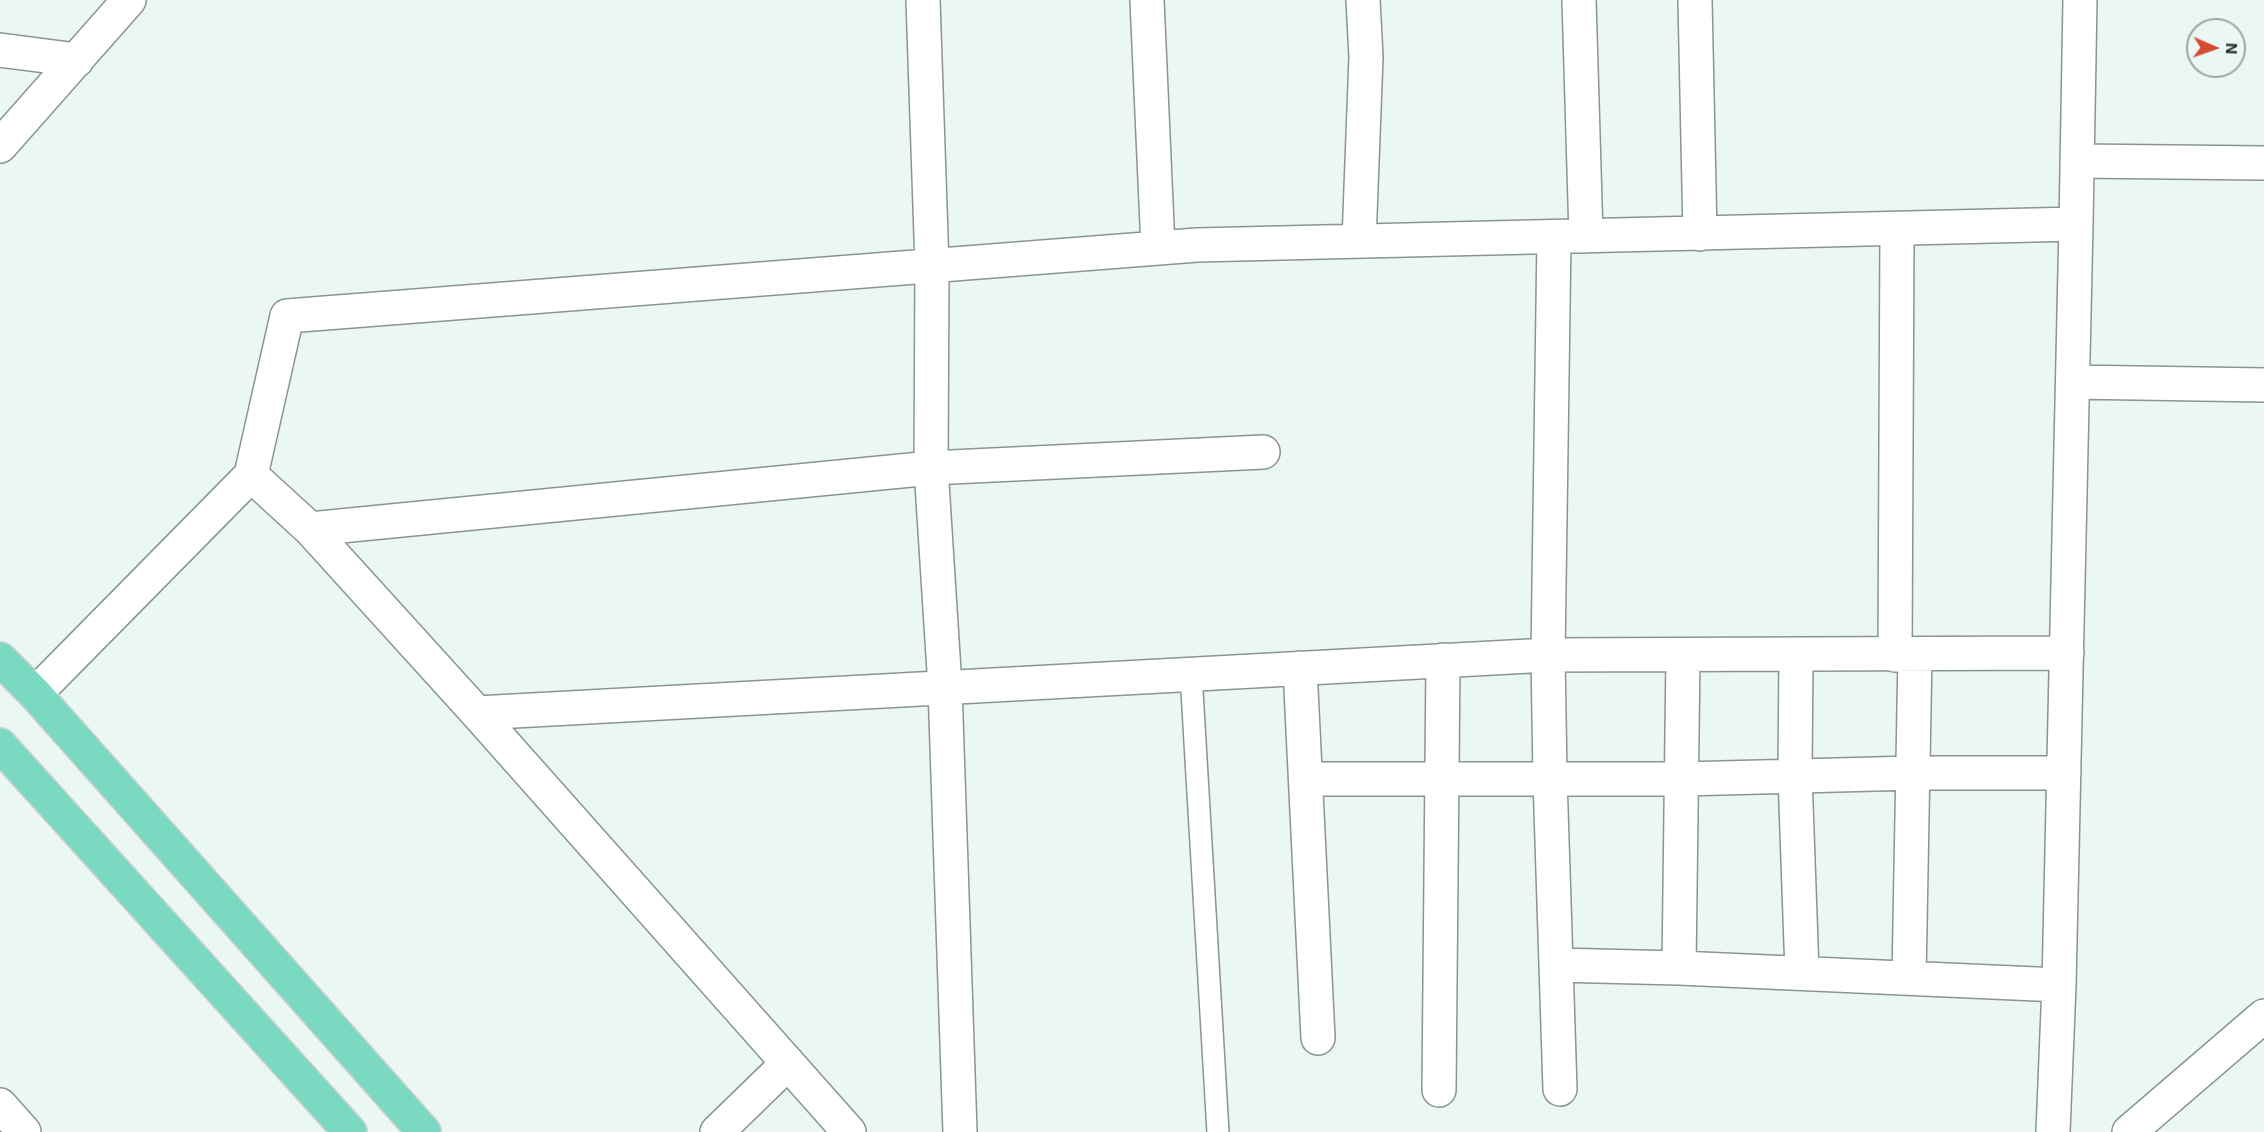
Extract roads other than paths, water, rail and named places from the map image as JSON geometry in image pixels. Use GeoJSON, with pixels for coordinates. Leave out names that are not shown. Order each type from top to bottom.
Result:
{"type":"FeatureCollection","features":[{"type":"Feature","properties":{"kind":"main road"},"geometry":{"type":"LineString","coordinates":[[0,660],[35,694],[424,1132]]}},
{"type":"Feature","properties":{"kind":"main road"},"geometry":{"type":"LineString","coordinates":[[0,746],[350,1132]]}},
{"type":"Feature","properties":{"kind":"street"},"geometry":{"type":"LineString","coordinates":[[0,146],[129,0]]}},
{"type":"Feature","properties":{"kind":"street"},"geometry":{"type":"LineString","coordinates":[[922,0],[932,266],[931,468],[945,687],[960,1132]]}},
{"type":"Feature","properties":{"kind":"street"},"geometry":{"type":"LineString","coordinates":[[1147,0],[1158,248]]}},
{"type":"Feature","properties":{"kind":"street"},"geometry":{"type":"LineString","coordinates":[[1359,241],[1366,57],[1363,0]]}},
{"type":"Feature","properties":{"kind":"street"},"geometry":{"type":"LineString","coordinates":[[1579,0],[1586,236]]}},
{"type":"Feature","properties":{"kind":"street"},"geometry":{"type":"LineString","coordinates":[[1695,0],[1700,234]]}},
{"type":"Feature","properties":{"kind":"street"},"geometry":{"type":"LineString","coordinates":[[2053,1132],[2067,653],[2080,0]]}},
{"type":"Feature","properties":{"kind":"street"},"geometry":{"type":"LineString","coordinates":[[0,50],[77,60]]}},
{"type":"Feature","properties":{"kind":"street"},"geometry":{"type":"LineString","coordinates":[[2077,161],[2264,163]]}},
{"type":"Feature","properties":{"kind":"street"},"geometry":{"type":"LineString","coordinates":[[35,694],[251,475],[287,316],[1158,248],[2076,224]]}},
{"type":"Feature","properties":{"kind":"street"},"geometry":{"type":"LineString","coordinates":[[1897,230],[1905,655],[1914,773],[1910,978]]}},
{"type":"Feature","properties":{"kind":"street"},"geometry":{"type":"LineString","coordinates":[[1554,237],[1548,655],[1560,1089]]}},
{"type":"Feature","properties":{"kind":"street"},"geometry":{"type":"LineString","coordinates":[[2073,382],[2264,385]]}},
{"type":"Feature","properties":{"kind":"street"},"geometry":{"type":"LineString","coordinates":[[310,529],[931,468],[1263,452]]}},
{"type":"Feature","properties":{"kind":"street"},"geometry":{"type":"LineString","coordinates":[[251,475],[310,529],[477,713],[849,1132]]}},
{"type":"Feature","properties":{"kind":"street"},"geometry":{"type":"LineString","coordinates":[[477,713],[1548,655],[2067,653]]}},
{"type":"Feature","properties":{"kind":"street"},"geometry":{"type":"LineString","coordinates":[[1679,968],[1683,655]]}},
{"type":"Feature","properties":{"kind":"street"},"geometry":{"type":"LineString","coordinates":[[1796,655],[1796,776],[1802,973]]}},
{"type":"Feature","properties":{"kind":"street"},"geometry":{"type":"LineString","coordinates":[[1439,1090],[1443,660]]}},
{"type":"Feature","properties":{"kind":"street"},"geometry":{"type":"LineString","coordinates":[[1300,668],[1318,1038]]}},
{"type":"Feature","properties":{"kind":"street"},"geometry":{"type":"LineString","coordinates":[[1306,779],[1683,779],[1914,773],[2064,773]]}},
{"type":"Feature","properties":{"kind":"street"},"geometry":{"type":"LineString","coordinates":[[1556,965],[1679,968],[2059,985]]}},
{"type":"Feature","properties":{"kind":"street"},"geometry":{"type":"LineString","coordinates":[[2129,1132],[2264,1016]]}},
{"type":"Feature","properties":{"kind":"street"},"geometry":{"type":"LineString","coordinates":[[717,1132],[788,1063]]}},
{"type":"Feature","properties":{"kind":"street"},"geometry":{"type":"LineString","coordinates":[[0,1105],[24,1132]]}},
{"type":"Feature","properties":{"kind":"lane"},"geometry":{"type":"LineString","coordinates":[[1191,674],[1218,1132]]}}]}
